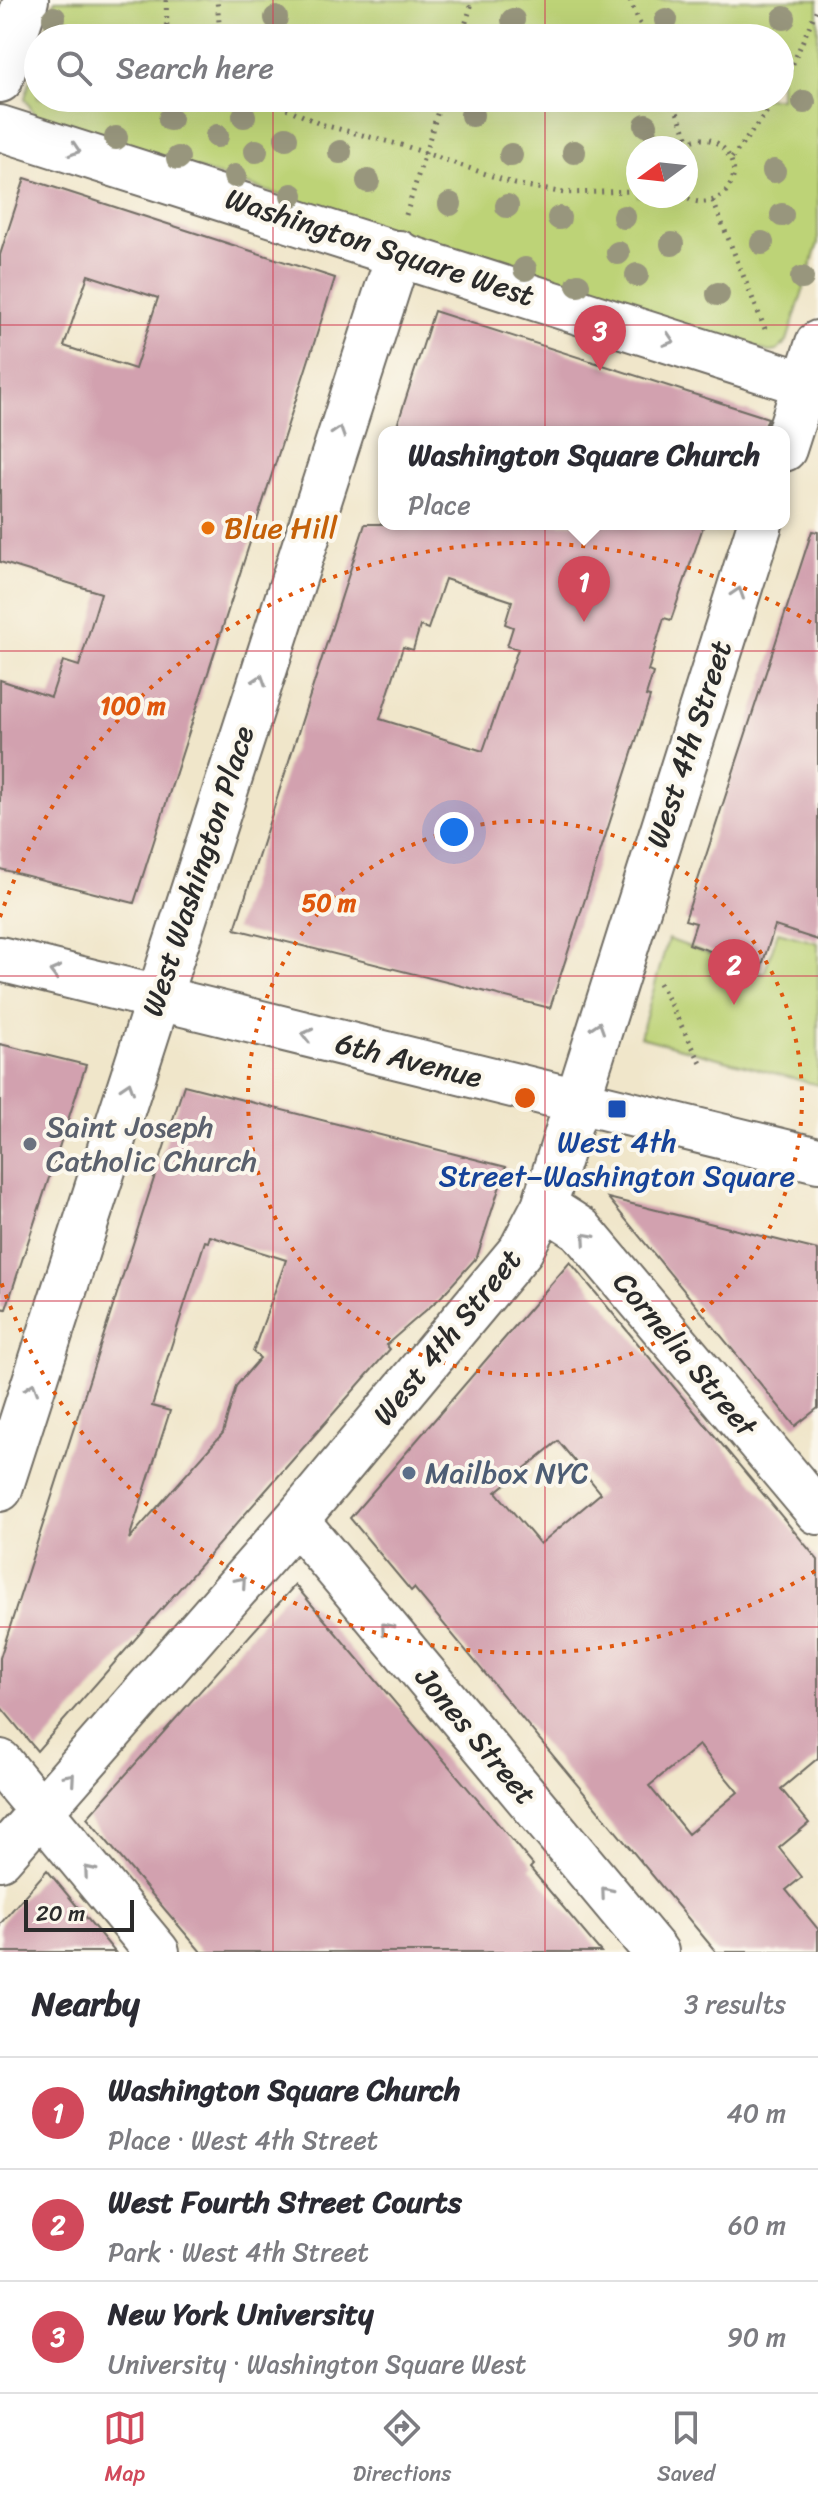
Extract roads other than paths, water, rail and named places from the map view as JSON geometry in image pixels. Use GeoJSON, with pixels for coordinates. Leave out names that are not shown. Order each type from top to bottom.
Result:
{"type":"FeatureCollection","features":[{"type":"Feature","properties":{"kind":"street"},"geometry":{"type":"LineString","coordinates":[[0,80],[26,0]]}},
{"type":"Feature","properties":{"kind":"street","name":"Washington Square West"},"geometry":{"type":"LineString","coordinates":[[0,128],[401,237],[812,386]]}},
{"type":"Feature","properties":{"kind":"street","name":"West Washington Place"},"geometry":{"type":"LineString","coordinates":[[0,1489],[401,237]]}},
{"type":"Feature","properties":{"kind":"street"},"geometry":{"type":"LineString","coordinates":[[790,436],[812,386],[818,343]]}},
{"type":"Feature","properties":{"kind":"street","name":"West 4th Street"},"geometry":{"type":"LineString","coordinates":[[0,1858],[296,1520],[521,1250],[544,1206],[574,1101],[758,530]]}},
{"type":"Feature","properties":{"kind":"street","name":"6th Avenue"},"geometry":{"type":"LineString","coordinates":[[0,959],[818,1160]]}},
{"type":"Feature","properties":{"kind":"street","name":"Cornelia Street"},"geometry":{"type":"LineString","coordinates":[[544,1206],[580,1229],[818,1512]]}},
{"type":"Feature","properties":{"kind":"street","name":"Jones Street"},"geometry":{"type":"LineString","coordinates":[[296,1520],[656,1952]]}},
{"type":"Feature","properties":{"kind":"street"},"geometry":{"type":"LineString","coordinates":[[0,1762],[157,1952]]}},
{"type":"Feature","properties":{"kind":"place","name":"New York University"},"geometry":{"type":"Point","coordinates":[600,371]}},
{"type":"Feature","properties":{"kind":"place","name":"Blue Hill"},"geometry":{"type":"Point","coordinates":[208,528]}},
{"type":"Feature","properties":{"kind":"place","name":"Washington Square Church"},"geometry":{"type":"Point","coordinates":[584,622]}},
{"type":"Feature","properties":{"kind":"place","name":"West Fourth Street Courts"},"geometry":{"type":"Point","coordinates":[734,1005]}},
{"type":"Feature","properties":{"kind":"place","name":"West 4th Street–Washington Square"},"geometry":{"type":"Point","coordinates":[617,1109]}},
{"type":"Feature","properties":{"kind":"place","name":"Saint Joseph Catholic Church"},"geometry":{"type":"Point","coordinates":[30,1144]}},
{"type":"Feature","properties":{"kind":"place","name":"Mailbox NYC"},"geometry":{"type":"Point","coordinates":[409,1473]}}]}
